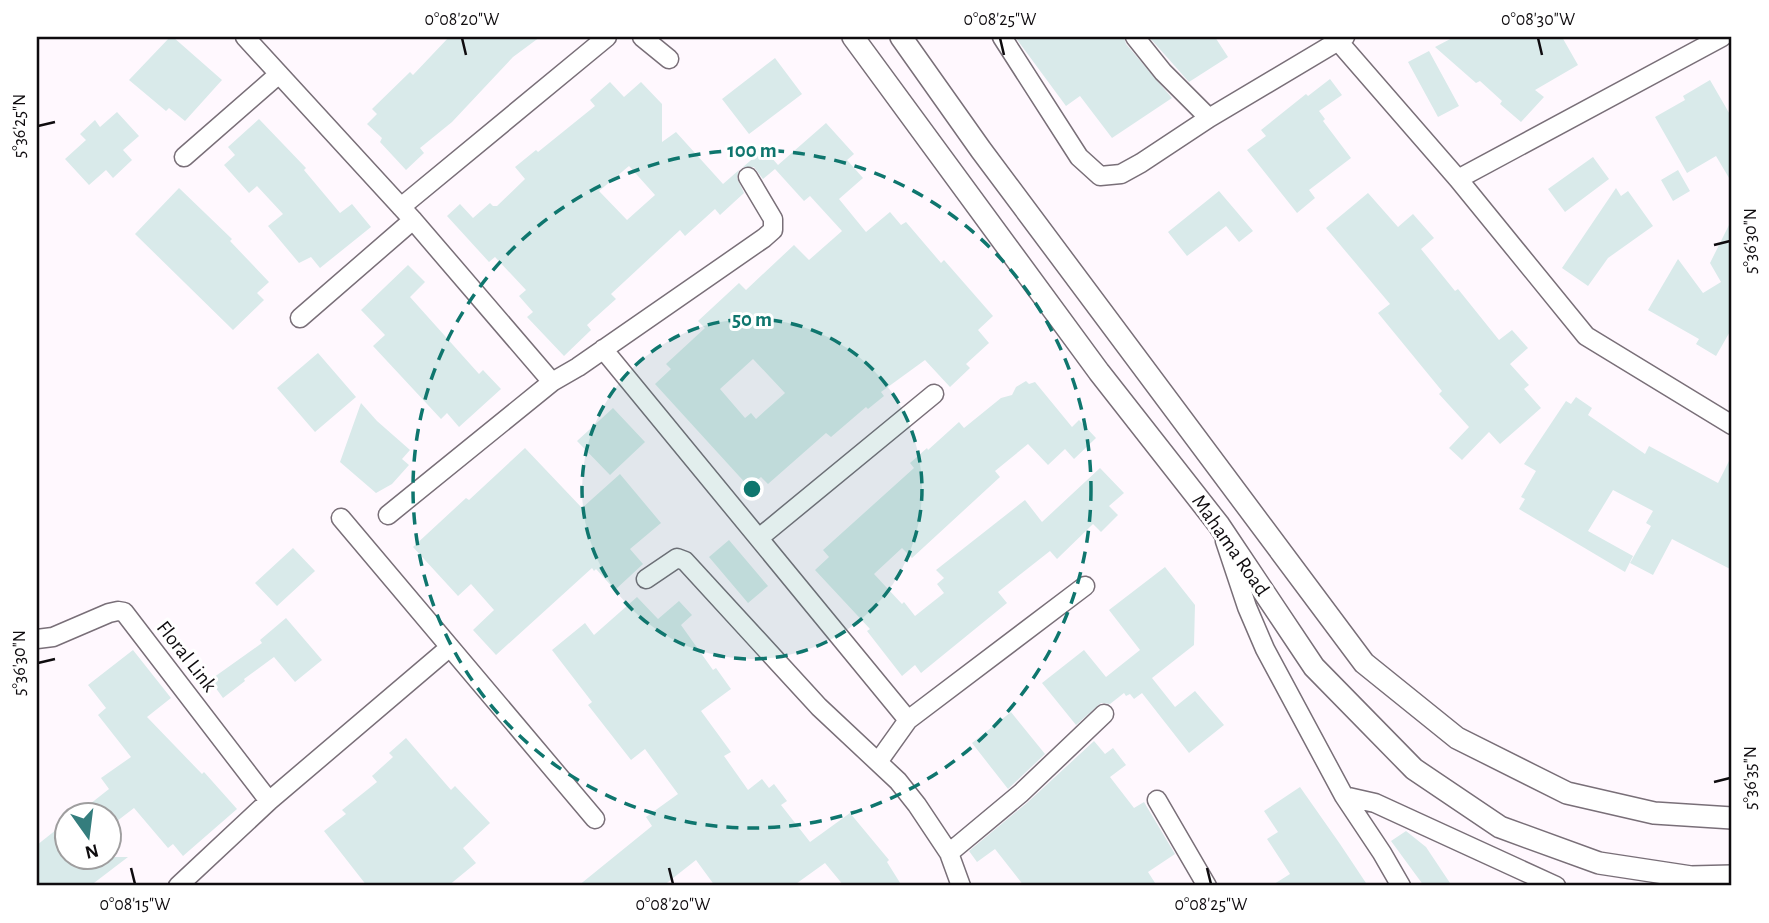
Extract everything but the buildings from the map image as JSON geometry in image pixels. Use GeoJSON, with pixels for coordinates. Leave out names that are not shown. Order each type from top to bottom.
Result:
{"type":"FeatureCollection","features":[{"type":"Feature","properties":{"kind":"street"},"geometry":{"type":"LineString","coordinates":[[246,37],[407,214],[552,382]]}},
{"type":"Feature","properties":{"kind":"street"},"geometry":{"type":"LineString","coordinates":[[300,318],[407,214],[607,37]]}},
{"type":"Feature","properties":{"kind":"street"},"geometry":{"type":"LineString","coordinates":[[642,37],[668,59]]}},
{"type":"Feature","properties":{"kind":"street","name":"Mahama Road"},"geometry":{"type":"LineString","coordinates":[[853,37],[1099,372],[1219,525],[1314,667],[1414,769],[1500,827],[1599,863],[1691,877],[1732,876]]}},
{"type":"Feature","properties":{"kind":"street","name":"Mahama Road"},"geometry":{"type":"LineString","coordinates":[[901,37],[981,150],[1364,663],[1457,738],[1567,793],[1654,813],[1732,817]]}},
{"type":"Feature","properties":{"kind":"street"},"geometry":{"type":"LineString","coordinates":[[1002,37],[1079,157],[1100,176],[1121,174],[1342,39],[1586,336],[1732,425]]}},
{"type":"Feature","properties":{"kind":"street"},"geometry":{"type":"LineString","coordinates":[[1135,37],[1163,72],[1209,118]]}},
{"type":"Feature","properties":{"kind":"street"},"geometry":{"type":"LineString","coordinates":[[1458,179],[1722,37]]}},
{"type":"Feature","properties":{"kind":"street"},"geometry":{"type":"LineString","coordinates":[[184,157],[279,74]]}},
{"type":"Feature","properties":{"kind":"street"},"geometry":{"type":"LineString","coordinates":[[388,515],[552,382],[773,230],[773,219],[748,177]]}},
{"type":"Feature","properties":{"kind":"street"},"geometry":{"type":"LineString","coordinates":[[603,349],[908,720]]}},
{"type":"Feature","properties":{"kind":"street"},"geometry":{"type":"LineString","coordinates":[[759,538],[934,394]]}},
{"type":"Feature","properties":{"kind":"street"},"geometry":{"type":"LineString","coordinates":[[341,518],[595,819]]}},
{"type":"Feature","properties":{"kind":"street"},"geometry":{"type":"LineString","coordinates":[[1219,525],[1247,607],[1265,649],[1344,796],[1401,886]]}},
{"type":"Feature","properties":{"kind":"street"},"geometry":{"type":"LineString","coordinates":[[646,579],[677,558],[684,560],[819,706],[898,781],[917,804],[949,853],[961,886]]}},
{"type":"Feature","properties":{"kind":"street"},"geometry":{"type":"LineString","coordinates":[[878,762],[908,720],[1085,586]]}},
{"type":"Feature","properties":{"kind":"street","name":"Floral Link"},"geometry":{"type":"LineString","coordinates":[[37,639],[53,637],[109,613],[124,612],[270,801]]}},
{"type":"Feature","properties":{"kind":"street"},"geometry":{"type":"LineString","coordinates":[[178,886],[270,801],[450,647]]}},
{"type":"Feature","properties":{"kind":"street"},"geometry":{"type":"LineString","coordinates":[[949,853],[1021,793],[1104,714]]}},
{"type":"Feature","properties":{"kind":"street"},"geometry":{"type":"LineString","coordinates":[[1344,796],[1375,803],[1556,886]]}},
{"type":"Feature","properties":{"kind":"street"},"geometry":{"type":"LineString","coordinates":[[1157,800],[1207,886]]}}]}
